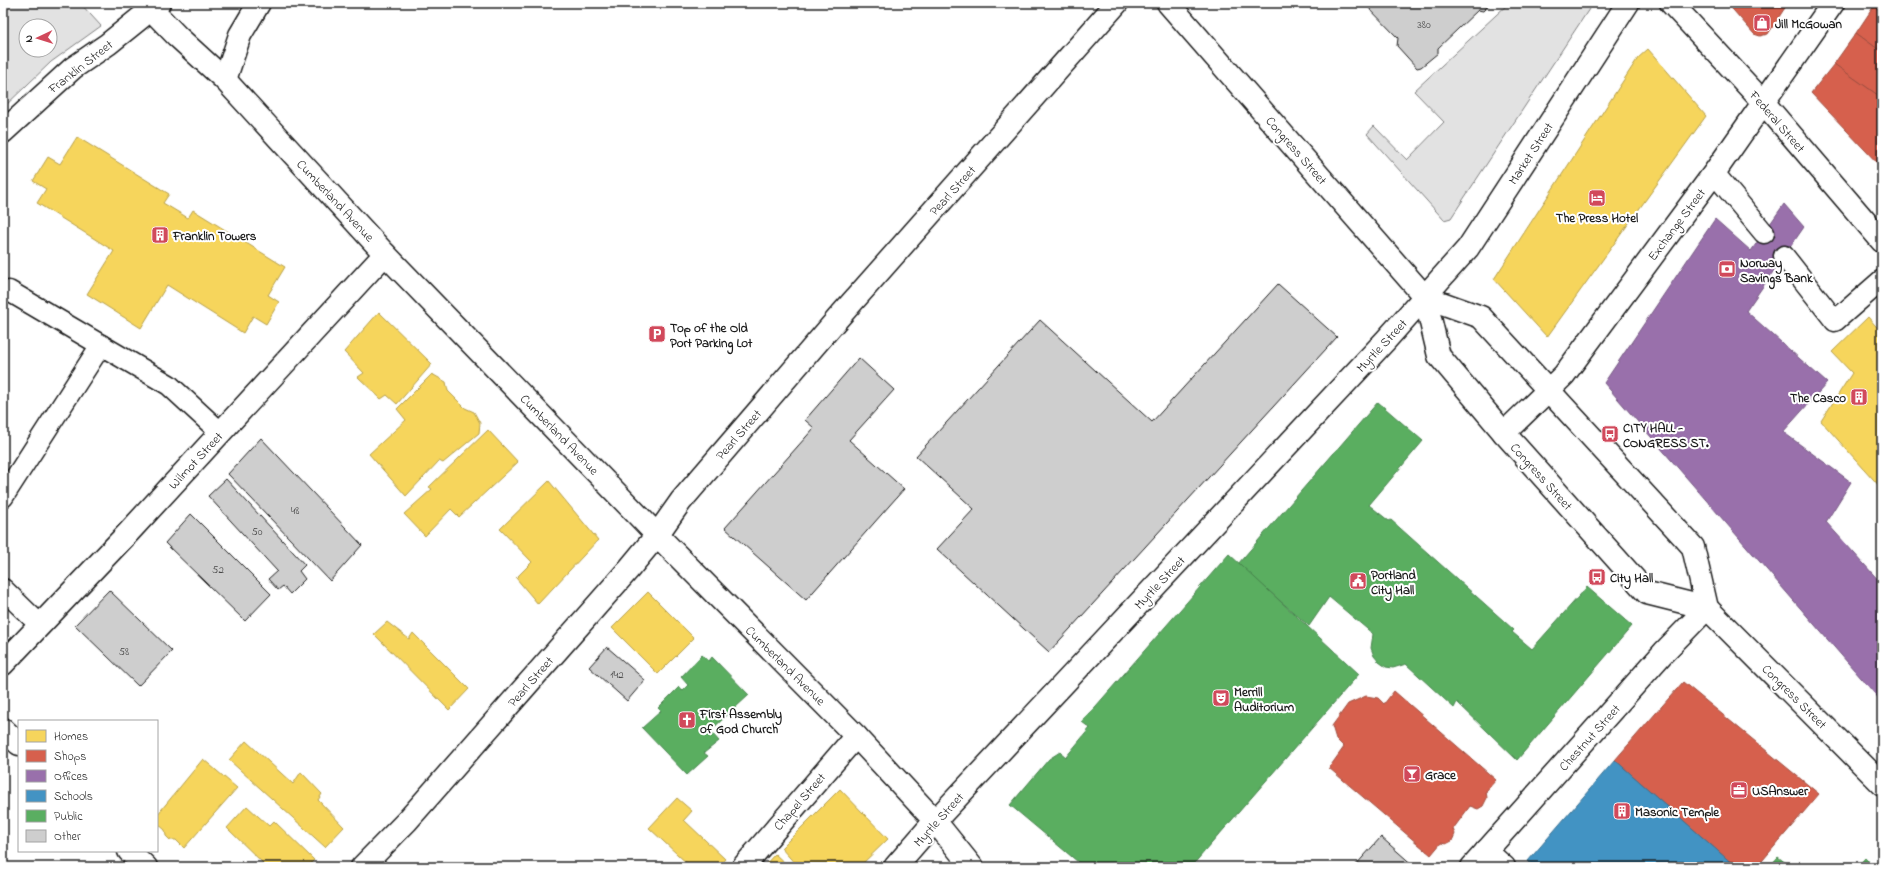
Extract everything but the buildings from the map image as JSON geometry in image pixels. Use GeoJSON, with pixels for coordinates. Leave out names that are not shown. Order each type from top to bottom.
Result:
{"type":"FeatureCollection","features":[{"type":"Feature","properties":{"kind":"street"},"geometry":{"type":"LineString","coordinates":[[225,80],[240,35],[259,3]]}},
{"type":"Feature","properties":{"kind":"street","name":"Pearl Street"},"geometry":{"type":"LineString","coordinates":[[362,867],[412,815],[628,570],[681,501],[839,317],[1117,3]]}},
{"type":"Feature","properties":{"kind":"street","name":"Congress Street"},"geometry":{"type":"LineString","coordinates":[[1168,3],[1425,297],[1439,356],[1504,433],[1647,593],[1707,608],[1882,784]]}},
{"type":"Feature","properties":{"kind":"street","name":"Market Street"},"geometry":{"type":"LineString","coordinates":[[1425,297],[1468,248],[1628,3]]}},
{"type":"Feature","properties":{"kind":"street","name":"Federal Street"},"geometry":{"type":"LineString","coordinates":[[1670,3],[1763,102],[1882,241]]}},
{"type":"Feature","properties":{"kind":"street","name":"Exchange Street"},"geometry":{"type":"LineString","coordinates":[[1504,433],[1564,375],[1714,173],[1833,3]]}},
{"type":"Feature","properties":{"kind":"street","name":"Cumberland Avenue"},"geometry":{"type":"LineString","coordinates":[[152,5],[177,36],[225,80],[385,254],[856,736],[935,821],[972,867]]}},
{"type":"Feature","properties":{"kind":"street","name":"Franklin Street"},"geometry":{"type":"LineString","coordinates":[[3,132],[73,68],[108,44],[152,5]]}},
{"type":"Feature","properties":{"kind":"street","name":"Wilmot Street"},"geometry":{"type":"LineString","coordinates":[[3,664],[385,254]]}},
{"type":"Feature","properties":{"kind":"street","name":"Congress Street"},"geometry":{"type":"LineString","coordinates":[[1425,297],[1480,317],[1550,390],[1693,547],[1707,608]]}},
{"type":"Feature","properties":{"kind":"street","name":"Myrtle Street"},"geometry":{"type":"LineString","coordinates":[[895,867],[935,821],[1425,297]]}},
{"type":"Feature","properties":{"kind":"street","name":"Chestnut Street"},"geometry":{"type":"LineString","coordinates":[[1472,867],[1664,652],[1707,608]]}},
{"type":"Feature","properties":{"kind":"street"},"geometry":{"type":"LineString","coordinates":[[3,728],[18,743]]}},
{"type":"Feature","properties":{"kind":"street","name":"Chapel Street"},"geometry":{"type":"LineString","coordinates":[[743,867],[856,736]]}},
{"type":"Feature","properties":{"kind":"street"},"geometry":{"type":"LineString","coordinates":[[1486,851],[1504,867]]}},
{"type":"Feature","properties":{"kind":"street"},"geometry":{"type":"LineString","coordinates":[[130,852],[146,867]]}},
{"type":"Feature","properties":{"kind":"lane"},"geometry":{"type":"LineString","coordinates":[[1714,173],[1764,232]]}},
{"type":"Feature","properties":{"kind":"lane"},"geometry":{"type":"LineString","coordinates":[[1784,256],[1836,321],[1882,280]]}},
{"type":"Feature","properties":{"kind":"lane"},"geometry":{"type":"LineString","coordinates":[[3,293],[9,291],[169,385],[220,432]]}},
{"type":"Feature","properties":{"kind":"lane"},"geometry":{"type":"LineString","coordinates":[[3,497],[101,345]]}},
{"type":"Feature","properties":{"kind":"lane"},"geometry":{"type":"LineString","coordinates":[[3,589],[40,625]]}},
{"type":"Feature","properties":{"kind":"shaded area"},"geometry":{"type":"Polygon","coordinates":[[[3,3],[80,3],[101,26],[58,57],[58,18],[18,18],[18,58],[57,58],[3,108],[3,3]]]}},
{"type":"Feature","properties":{"kind":"shaded area"},"geometry":{"type":"Polygon","coordinates":[[[1509,3],[1593,3],[1451,218],[1444,220],[1367,134],[1374,126],[1407,160],[1444,122],[1414,91],[1509,3]]]}},
{"type":"Feature","properties":{"kind":"place","name":"Jill McGowan"},"geometry":{"type":"Point","coordinates":[1762,23]}},
{"type":"Feature","properties":{"kind":"place","name":"The Press Hotel"},"geometry":{"type":"Point","coordinates":[1597,198]}},
{"type":"Feature","properties":{"kind":"place","name":"Franklin Towers"},"geometry":{"type":"Point","coordinates":[160,235]}},
{"type":"Feature","properties":{"kind":"place","name":"Norway Savings Bank"},"geometry":{"type":"Point","coordinates":[1727,269]}},
{"type":"Feature","properties":{"kind":"place","name":"Top of the Old Port Parking Lot"},"geometry":{"type":"Point","coordinates":[657,334]}},
{"type":"Feature","properties":{"kind":"place","name":"The Casco"},"geometry":{"type":"Point","coordinates":[1859,397]}},
{"type":"Feature","properties":{"kind":"place","name":"CITY HALL - CONGRESS ST."},"geometry":{"type":"Point","coordinates":[1610,434]}},
{"type":"Feature","properties":{"kind":"place","name":"City Hall"},"geometry":{"type":"Point","coordinates":[1597,577]}},
{"type":"Feature","properties":{"kind":"place","name":"Portland City Hall"},"geometry":{"type":"Point","coordinates":[1358,581]}},
{"type":"Feature","properties":{"kind":"place","name":"Merrill Auditorium"},"geometry":{"type":"Point","coordinates":[1221,698]}},
{"type":"Feature","properties":{"kind":"place","name":"First Assembly of God Church"},"geometry":{"type":"Point","coordinates":[687,720]}},
{"type":"Feature","properties":{"kind":"place","name":"Grace"},"geometry":{"type":"Point","coordinates":[1412,774]}},
{"type":"Feature","properties":{"kind":"place","name":"USAnswer"},"geometry":{"type":"Point","coordinates":[1739,790]}},
{"type":"Feature","properties":{"kind":"place","name":"Masonic Temple"},"geometry":{"type":"Point","coordinates":[1622,811]}}]}
